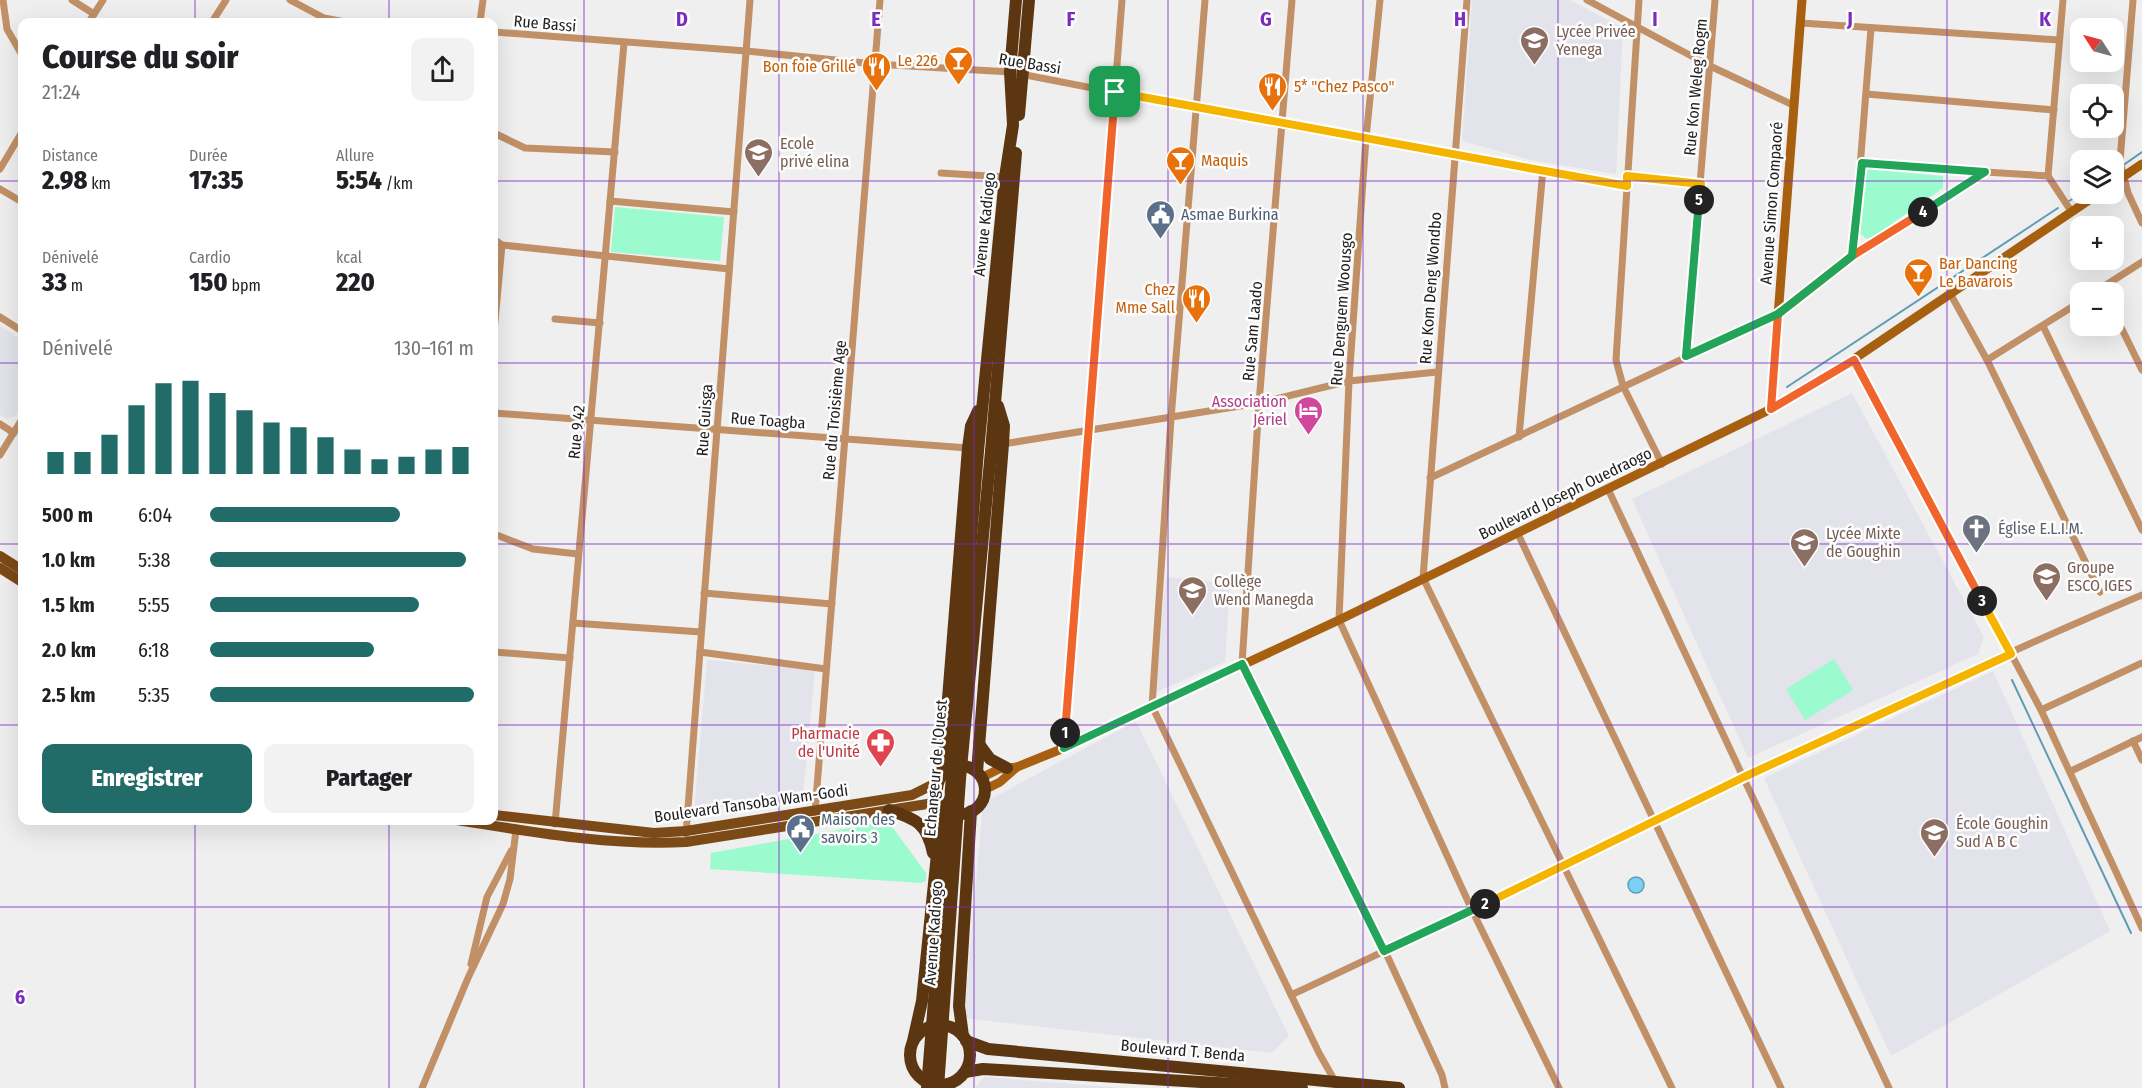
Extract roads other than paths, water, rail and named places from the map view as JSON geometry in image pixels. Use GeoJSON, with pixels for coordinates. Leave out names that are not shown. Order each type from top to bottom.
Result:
{"type":"FeatureCollection","features":[{"type":"Feature","properties":{"kind":"highway","name":"Avenue Kadiogo"},"geometry":{"type":"LineString","coordinates":[[979,450],[996,402],[1016,73],[1016,0]]}},
{"type":"Feature","properties":{"kind":"highway","name":"Avenue Kadiogo"},"geometry":{"type":"LineString","coordinates":[[979,450],[1016,73],[1029,0]]}},
{"type":"Feature","properties":{"kind":"highway"},"geometry":{"type":"LineString","coordinates":[[941,804],[956,813],[971,811],[981,802],[979,744],[1004,426],[996,402]]}},
{"type":"Feature","properties":{"kind":"highway"},"geometry":{"type":"LineString","coordinates":[[915,1088],[909,1054],[922,1001],[941,804],[940,778],[979,450]]}},
{"type":"Feature","properties":{"kind":"highway","name":"Echangeur de l'Ouest"},"geometry":{"type":"LineString","coordinates":[[960,779],[979,450]]}},
{"type":"Feature","properties":{"kind":"highway","name":"Echangeur de l'Ouest"},"geometry":{"type":"LineString","coordinates":[[927,1088],[979,450]]}},
{"type":"Feature","properties":{"kind":"highway"},"geometry":{"type":"LineString","coordinates":[[979,744],[990,759],[1012,768]]}},
{"type":"Feature","properties":{"kind":"highway"},"geometry":{"type":"LineString","coordinates":[[940,778],[955,766],[963,766],[981,780]]}},
{"type":"Feature","properties":{"kind":"highway","name":"Avenue Kadiogo"},"geometry":{"type":"LineString","coordinates":[[938,1088],[960,779]]}},
{"type":"Feature","properties":{"kind":"highway"},"geometry":{"type":"LineString","coordinates":[[889,810],[917,820],[924,828],[930,836],[936,864]]}},
{"type":"Feature","properties":{"kind":"highway"},"geometry":{"type":"LineString","coordinates":[[912,1068],[921,1079],[932,1085],[946,1085],[959,1080],[969,1060],[959,1006],[971,811]]}},
{"type":"Feature","properties":{"kind":"highway"},"geometry":{"type":"LineString","coordinates":[[913,1041],[923,1030],[937,1025],[951,1027],[965,1038]]}},
{"type":"Feature","properties":{"kind":"highway","name":"Boulevard T. Benda"},"geometry":{"type":"LineString","coordinates":[[965,1038],[988,1049],[1337,1084],[1399,1088]]}},
{"type":"Feature","properties":{"kind":"highway","name":"Boulevard T. Benda"},"geometry":{"type":"LineString","coordinates":[[959,1080],[983,1069],[1302,1088]]}},
{"type":"Feature","properties":{"kind":"main road"},"geometry":{"type":"LineString","coordinates":[[0,556],[18,567]]}},
{"type":"Feature","properties":{"kind":"main road"},"geometry":{"type":"LineString","coordinates":[[0,568],[18,579]]}},
{"type":"Feature","properties":{"kind":"main road","name":"Boulevard Tansoba Wam-Godi"},"geometry":{"type":"LineString","coordinates":[[498,816],[555,824],[686,837],[815,810],[912,795],[940,778]]}},
{"type":"Feature","properties":{"kind":"main road","name":"Boulevard Tansoba Wam-Godi"},"geometry":{"type":"LineString","coordinates":[[486,825],[618,842],[814,823],[941,804]]}},
{"type":"Feature","properties":{"kind":"street"},"geometry":{"type":"LineString","coordinates":[[3,0],[2,19],[18,48]]}},
{"type":"Feature","properties":{"kind":"street"},"geometry":{"type":"LineString","coordinates":[[72,0],[94,14]]}},
{"type":"Feature","properties":{"kind":"street"},"geometry":{"type":"LineString","coordinates":[[92,18],[103,0]]}},
{"type":"Feature","properties":{"kind":"street"},"geometry":{"type":"LineString","coordinates":[[215,18],[226,0]]}},
{"type":"Feature","properties":{"kind":"street"},"geometry":{"type":"LineString","coordinates":[[290,0],[324,18]]}},
{"type":"Feature","properties":{"kind":"street"},"geometry":{"type":"LineString","coordinates":[[481,18],[483,0]]}},
{"type":"Feature","properties":{"kind":"street","name":"Rue Guisga"},"geometry":{"type":"LineString","coordinates":[[686,837],[750,0]]}},
{"type":"Feature","properties":{"kind":"street","name":"Rue du Troisième Age"},"geometry":{"type":"LineString","coordinates":[[814,823],[880,0]]}},
{"type":"Feature","properties":{"kind":"street"},"geometry":{"type":"LineString","coordinates":[[1064,748],[1122,0]]}},
{"type":"Feature","properties":{"kind":"street"},"geometry":{"type":"LineString","coordinates":[[1205,0],[1171,419],[1152,706],[1291,995],[1337,1084]]}},
{"type":"Feature","properties":{"kind":"street","name":"Rue Sam Laado"},"geometry":{"type":"LineString","coordinates":[[1242,664],[1259,403],[1292,0]]}},
{"type":"Feature","properties":{"kind":"street","name":"Rue Denguem Woousgo"},"geometry":{"type":"LineString","coordinates":[[1339,620],[1349,381],[1366,138],[1380,0]]}},
{"type":"Feature","properties":{"kind":"street","name":"Rue Kom Deng Wondbo"},"geometry":{"type":"LineString","coordinates":[[1423,578],[1467,0]]}},
{"type":"Feature","properties":{"kind":"street"},"geometry":{"type":"LineString","coordinates":[[1587,0],[1710,66],[1793,105]]}},
{"type":"Feature","properties":{"kind":"street"},"geometry":{"type":"LineString","coordinates":[[1640,0],[1636,27],[1615,348],[1618,372],[1623,386],[1662,464]]}},
{"type":"Feature","properties":{"kind":"street","name":"Rue Kon Weleg Rogm"},"geometry":{"type":"LineString","coordinates":[[1686,356],[1715,0]]}},
{"type":"Feature","properties":{"kind":"street","name":"Avenue Simon Compaoré"},"geometry":{"type":"LineString","coordinates":[[1771,409],[1803,0]]}},
{"type":"Feature","properties":{"kind":"street"},"geometry":{"type":"LineString","coordinates":[[2063,0],[2048,176],[2071,212]]}},
{"type":"Feature","properties":{"kind":"street"},"geometry":{"type":"LineString","coordinates":[[2121,150],[2133,0]]}},
{"type":"Feature","properties":{"kind":"street"},"geometry":{"type":"LineString","coordinates":[[1801,23],[2060,40]]}},
{"type":"Feature","properties":{"kind":"street"},"geometry":{"type":"LineString","coordinates":[[1852,256],[1862,163],[1871,28]]}},
{"type":"Feature","properties":{"kind":"street","name":"Rue Bassi"},"geometry":{"type":"LineString","coordinates":[[498,32],[746,51],[875,64],[1016,73],[1282,125],[1454,153],[1627,186]]}},
{"type":"Feature","properties":{"kind":"street","name":"Rue 9.42"},"geometry":{"type":"LineString","coordinates":[[555,824],[624,43]]}},
{"type":"Feature","properties":{"kind":"street"},"geometry":{"type":"LineString","coordinates":[[1866,94],[2054,110]]}},
{"type":"Feature","properties":{"kind":"street"},"geometry":{"type":"LineString","coordinates":[[498,135],[525,148],[615,152]]}},
{"type":"Feature","properties":{"kind":"street"},"geometry":{"type":"LineString","coordinates":[[0,169],[18,139]]}},
{"type":"Feature","properties":{"kind":"street"},"geometry":{"type":"LineString","coordinates":[[1862,163],[2048,176]]}},
{"type":"Feature","properties":{"kind":"street"},"geometry":{"type":"LineString","coordinates":[[2124,176],[2142,164]]}},
{"type":"Feature","properties":{"kind":"street"},"geometry":{"type":"LineString","coordinates":[[1519,437],[1543,170]]}},
{"type":"Feature","properties":{"kind":"street"},"geometry":{"type":"LineString","coordinates":[[1430,478],[1778,314],[1852,256],[1985,172]]}},
{"type":"Feature","properties":{"kind":"street"},"geometry":{"type":"LineString","coordinates":[[941,173],[1005,177]]}},
{"type":"Feature","properties":{"kind":"street"},"geometry":{"type":"LineString","coordinates":[[1627,176],[1701,184]]}},
{"type":"Feature","properties":{"kind":"street"},"geometry":{"type":"LineString","coordinates":[[2124,182],[2142,223]]}},
{"type":"Feature","properties":{"kind":"street"},"geometry":{"type":"LineString","coordinates":[[0,189],[18,200]]}},
{"type":"Feature","properties":{"kind":"street"},"geometry":{"type":"LineString","coordinates":[[610,201],[734,212]]}},
{"type":"Feature","properties":{"kind":"street","name":"Boulevard Joseph Ouedraogo"},"geometry":{"type":"LineString","coordinates":[[981,780],[1000,782],[1012,768],[1064,748],[1339,620],[1771,409],[1854,360],[2083,204]]}},
{"type":"Feature","properties":{"kind":"street"},"geometry":{"type":"LineString","coordinates":[[498,242],[502,245],[729,269]]}},
{"type":"Feature","properties":{"kind":"street"},"geometry":{"type":"LineString","coordinates":[[498,279],[502,245]]}},
{"type":"Feature","properties":{"kind":"street"},"geometry":{"type":"LineString","coordinates":[[2113,282],[2142,262]]}},
{"type":"Feature","properties":{"kind":"street"},"geometry":{"type":"LineString","coordinates":[[1951,295],[1987,360],[2100,592]]}},
{"type":"Feature","properties":{"kind":"street"},"geometry":{"type":"LineString","coordinates":[[1987,360],[2070,308]]}},
{"type":"Feature","properties":{"kind":"street"},"geometry":{"type":"LineString","coordinates":[[0,317],[18,329]]}},
{"type":"Feature","properties":{"kind":"street"},"geometry":{"type":"LineString","coordinates":[[555,319],[600,322]]}},
{"type":"Feature","properties":{"kind":"street"},"geometry":{"type":"LineString","coordinates":[[2043,326],[2142,530]]}},
{"type":"Feature","properties":{"kind":"street"},"geometry":{"type":"LineString","coordinates":[[2124,333],[2142,370]]}},
{"type":"Feature","properties":{"kind":"street"},"geometry":{"type":"LineString","coordinates":[[1854,360],[2041,710],[2142,928]]}},
{"type":"Feature","properties":{"kind":"street"},"geometry":{"type":"LineString","coordinates":[[1003,444],[1171,419],[1259,403],[1349,381],[1437,372]]}},
{"type":"Feature","properties":{"kind":"street","name":"Rue Toagba"},"geometry":{"type":"LineString","coordinates":[[498,413],[979,450]]}},
{"type":"Feature","properties":{"kind":"street"},"geometry":{"type":"LineString","coordinates":[[0,424],[14,433]]}},
{"type":"Feature","properties":{"kind":"street"},"geometry":{"type":"LineString","coordinates":[[0,455],[18,426]]}},
{"type":"Feature","properties":{"kind":"street"},"geometry":{"type":"LineString","coordinates":[[1608,489],[1889,1088]]}},
{"type":"Feature","properties":{"kind":"street"},"geometry":{"type":"LineString","coordinates":[[1517,532],[1652,821],[1781,1088]]}},
{"type":"Feature","properties":{"kind":"street"},"geometry":{"type":"LineString","coordinates":[[498,536],[533,549],[578,554]]}},
{"type":"Feature","properties":{"kind":"street"},"geometry":{"type":"LineString","coordinates":[[1423,578],[1672,1088]]}},
{"type":"Feature","properties":{"kind":"street"},"geometry":{"type":"LineString","coordinates":[[704,593],[832,604]]}},
{"type":"Feature","properties":{"kind":"street"},"geometry":{"type":"LineString","coordinates":[[1291,995],[1472,910],[1744,777],[2142,595]]}},
{"type":"Feature","properties":{"kind":"street"},"geometry":{"type":"LineString","coordinates":[[1339,620],[1472,910],[1559,1088]]}},
{"type":"Feature","properties":{"kind":"street"},"geometry":{"type":"LineString","coordinates":[[573,623],[701,632]]}},
{"type":"Feature","properties":{"kind":"street"},"geometry":{"type":"LineString","coordinates":[[498,652],[570,657]]}},
{"type":"Feature","properties":{"kind":"street"},"geometry":{"type":"LineString","coordinates":[[700,652],[826,669]]}},
{"type":"Feature","properties":{"kind":"street"},"geometry":{"type":"LineString","coordinates":[[2041,710],[2142,663]]}},
{"type":"Feature","properties":{"kind":"street"},"geometry":{"type":"LineString","coordinates":[[1242,664],[1384,951],[1442,1075],[1445,1088]]}},
{"type":"Feature","properties":{"kind":"street"},"geometry":{"type":"LineString","coordinates":[[2071,771],[2142,737]]}},
{"type":"Feature","properties":{"kind":"street"},"geometry":{"type":"LineString","coordinates":[[2133,741],[2142,760]]}},
{"type":"Feature","properties":{"kind":"street"},"geometry":{"type":"LineString","coordinates":[[422,1088],[502,904],[510,879],[516,830]]}},
{"type":"Feature","properties":{"kind":"street"},"geometry":{"type":"LineString","coordinates":[[468,978],[488,897],[514,846]]}},
{"type":"Feature","properties":{"kind":"water"},"geometry":{"type":"Polygon","coordinates":[[[1636,877],[1644,885],[1636,893],[1628,885],[1636,877]]]}},
{"type":"Feature","properties":{"kind":"waterway"},"geometry":{"type":"LineString","coordinates":[[2124,165],[2142,152]]}},
{"type":"Feature","properties":{"kind":"waterway"},"geometry":{"type":"LineString","coordinates":[[1787,387],[2058,208]]}},
{"type":"Feature","properties":{"kind":"waterway"},"geometry":{"type":"LineString","coordinates":[[2012,680],[2131,933]]}},
{"type":"Feature","properties":{"kind":"place","name":"Lycée Privée Yenega"},"geometry":{"type":"Point","coordinates":[1535,66]}},
{"type":"Feature","properties":{"kind":"place","name":"Le 226"},"geometry":{"type":"Point","coordinates":[959,86]}},
{"type":"Feature","properties":{"kind":"place","name":"Bon foie Grillé"},"geometry":{"type":"Point","coordinates":[877,92]}},
{"type":"Feature","properties":{"kind":"place","name":"5* \"Chez Pasco\""},"geometry":{"type":"Point","coordinates":[1273,112]}},
{"type":"Feature","properties":{"kind":"place","name":"Ecole privé elina"},"geometry":{"type":"Point","coordinates":[759,178]}},
{"type":"Feature","properties":{"kind":"place","name":"Maquis"},"geometry":{"type":"Point","coordinates":[1180,186]}},
{"type":"Feature","properties":{"kind":"place","name":"Asmae Burkina"},"geometry":{"type":"Point","coordinates":[1160,240]}},
{"type":"Feature","properties":{"kind":"place","name":"Bar Dancing Le Bavarois"},"geometry":{"type":"Point","coordinates":[1918,298]}},
{"type":"Feature","properties":{"kind":"place","name":"Chez Mme Sall"},"geometry":{"type":"Point","coordinates":[1196,324]}},
{"type":"Feature","properties":{"kind":"place","name":"Association Jériel"},"geometry":{"type":"Point","coordinates":[1308,436]}},
{"type":"Feature","properties":{"kind":"place","name":"Église E.L.I.M."},"geometry":{"type":"Point","coordinates":[1977,554]}},
{"type":"Feature","properties":{"kind":"place","name":"Lycée Mixte de Goughin"},"geometry":{"type":"Point","coordinates":[1805,568]}},
{"type":"Feature","properties":{"kind":"place","name":"Groupe ESCO IGES"},"geometry":{"type":"Point","coordinates":[2046,602]}},
{"type":"Feature","properties":{"kind":"place","name":"Collège Wend Manegda"},"geometry":{"type":"Point","coordinates":[1193,616]}},
{"type":"Feature","properties":{"kind":"place","name":"Pharmacie de l'Unité"},"geometry":{"type":"Point","coordinates":[881,768]}},
{"type":"Feature","properties":{"kind":"place","name":"Maison des savoirs 3"},"geometry":{"type":"Point","coordinates":[800,854]}},
{"type":"Feature","properties":{"kind":"place","name":"École Goughin Sud A B C"},"geometry":{"type":"Point","coordinates":[1935,858]}}]}
